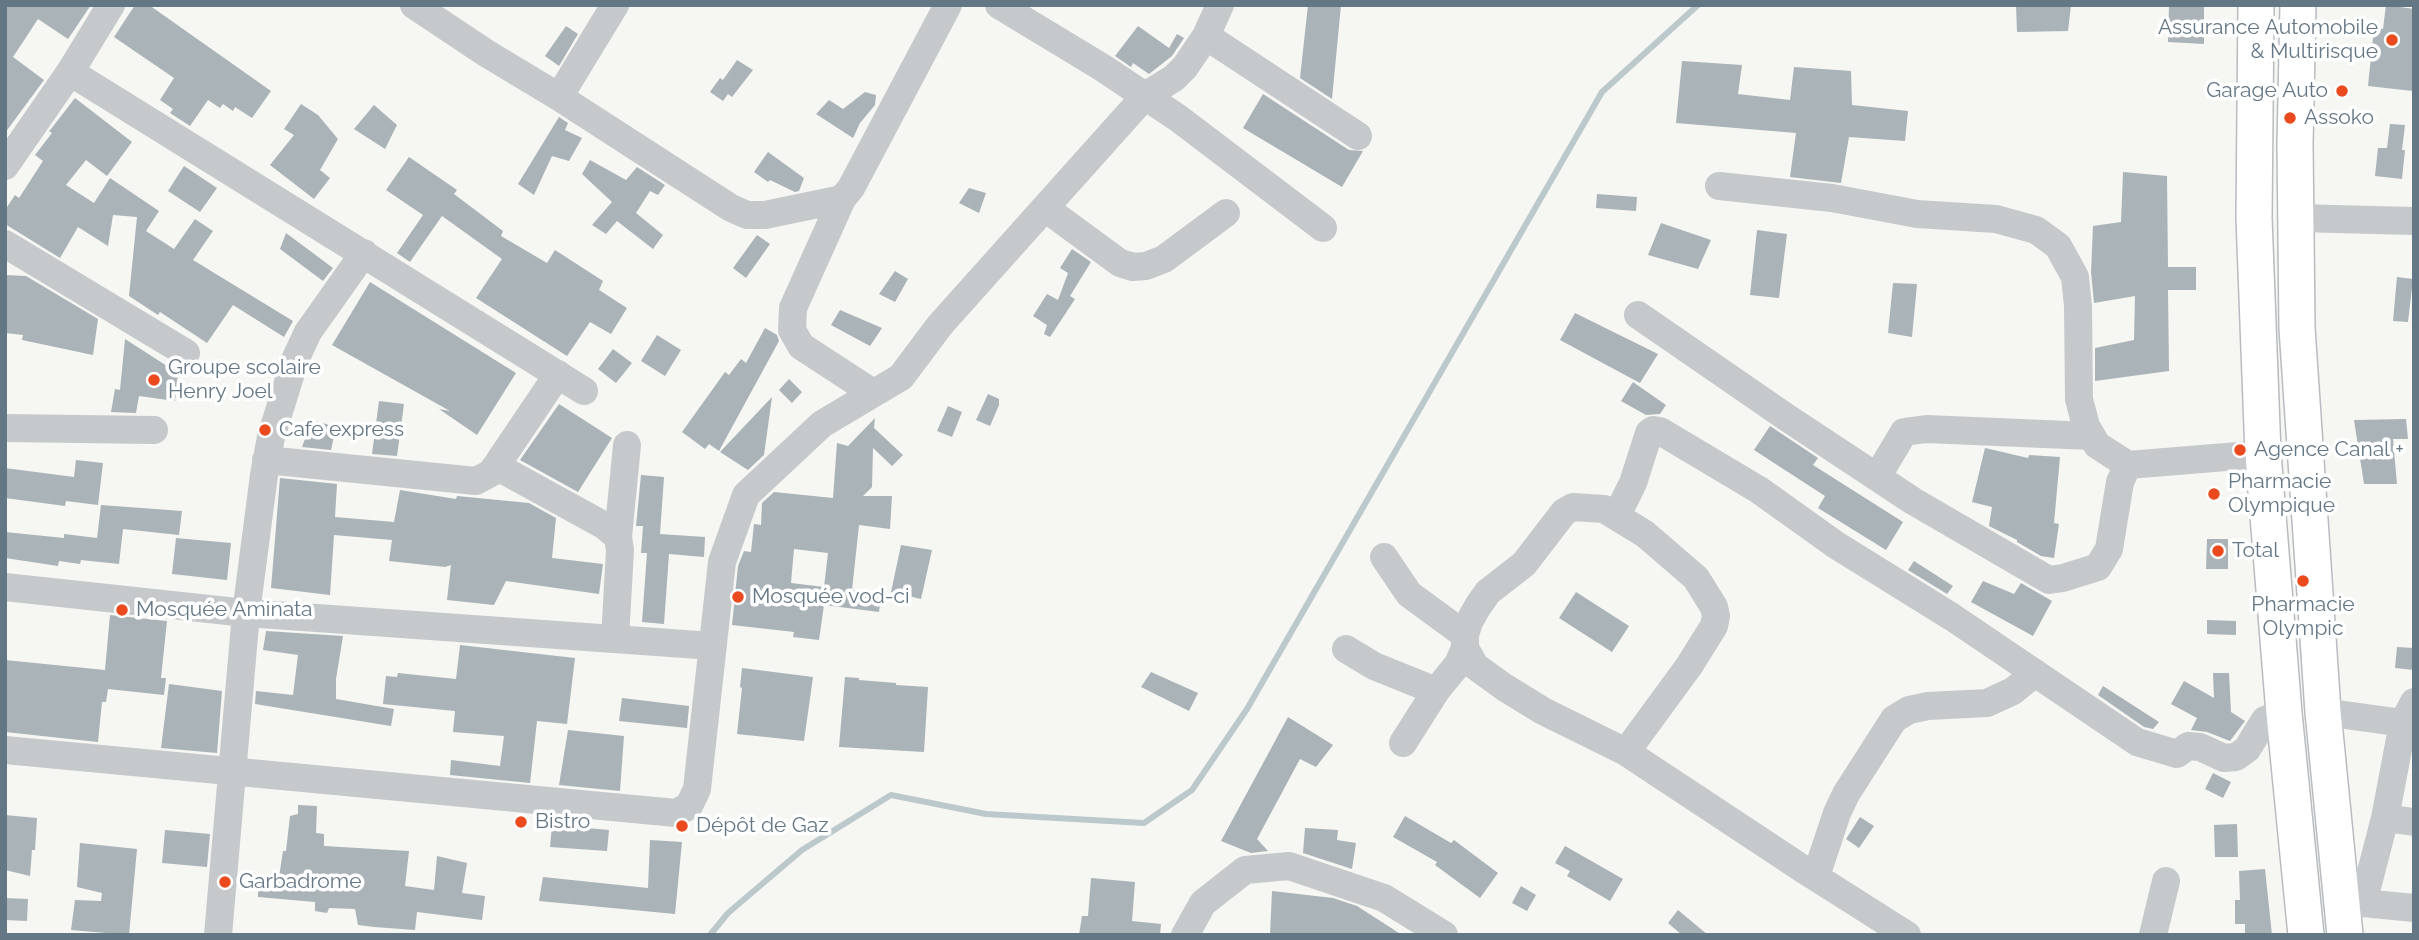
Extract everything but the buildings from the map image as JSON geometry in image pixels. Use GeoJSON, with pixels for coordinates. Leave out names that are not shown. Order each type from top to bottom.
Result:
{"type":"FeatureCollection","features":[{"type":"Feature","properties":{"kind":"main road"},"geometry":{"type":"LineString","coordinates":[[2256,5],[2254,218],[2263,454],[2284,713],[2306,935]]}},
{"type":"Feature","properties":{"kind":"main road"},"geometry":{"type":"LineString","coordinates":[[2298,5],[2297,328],[2323,712],[2350,915]]}},
{"type":"Feature","properties":{"kind":"street"},"geometry":{"type":"LineString","coordinates":[[5,166],[70,72],[111,5]]}},
{"type":"Feature","properties":{"kind":"street"},"geometry":{"type":"LineString","coordinates":[[414,5],[731,208],[747,215],[765,215],[842,200]]}},
{"type":"Feature","properties":{"kind":"street"},"geometry":{"type":"LineString","coordinates":[[559,97],[615,5]]}},
{"type":"Feature","properties":{"kind":"street"},"geometry":{"type":"LineString","coordinates":[[873,393],[801,346],[792,330],[793,308],[842,200],[851,188],[948,5]]}},
{"type":"Feature","properties":{"kind":"street"},"geometry":{"type":"LineString","coordinates":[[999,5],[1145,96],[1323,228]]}},
{"type":"Feature","properties":{"kind":"street"},"geometry":{"type":"LineString","coordinates":[[5,750],[676,813],[689,806],[697,789],[722,562],[746,495],[822,424],[901,377],[940,325],[1145,96],[1174,78],[1206,36],[1220,5]]}},
{"type":"Feature","properties":{"kind":"street"},"geometry":{"type":"LineString","coordinates":[[1206,36],[1357,136]]}},
{"type":"Feature","properties":{"kind":"street"},"geometry":{"type":"LineString","coordinates":[[70,72],[584,391]]}},
{"type":"Feature","properties":{"kind":"street"},"geometry":{"type":"LineString","coordinates":[[1719,186],[1832,198],[1917,214],[1996,219],[2036,230],[2058,246],[2075,277],[2080,399],[2085,426],[2097,445],[2127,465],[2263,454]]}},
{"type":"Feature","properties":{"kind":"street"},"geometry":{"type":"LineString","coordinates":[[1045,208],[1120,263],[1133,267],[1146,266],[1164,259],[1226,213]]}},
{"type":"Feature","properties":{"kind":"street"},"geometry":{"type":"LineString","coordinates":[[2296,218],[2414,221]]}},
{"type":"Feature","properties":{"kind":"street"},"geometry":{"type":"LineString","coordinates":[[5,244],[186,353]]}},
{"type":"Feature","properties":{"kind":"street"},"geometry":{"type":"LineString","coordinates":[[218,935],[246,613],[266,460],[286,384],[303,341],[364,253]]}},
{"type":"Feature","properties":{"kind":"street"},"geometry":{"type":"LineString","coordinates":[[1638,315],[1936,515],[2007,553],[2049,580],[2098,567],[2109,549],[2120,482],[2127,465]]}},
{"type":"Feature","properties":{"kind":"street"},"geometry":{"type":"LineString","coordinates":[[266,460],[476,481],[486,477],[496,466],[558,374]]}},
{"type":"Feature","properties":{"kind":"street"},"geometry":{"type":"LineString","coordinates":[[5,428],[155,430]]}},
{"type":"Feature","properties":{"kind":"street"},"geometry":{"type":"LineString","coordinates":[[1878,477],[1903,432],[1926,429],[2091,436]]}},
{"type":"Feature","properties":{"kind":"street"},"geometry":{"type":"LineString","coordinates":[[1617,515],[1633,483],[1649,433],[1653,430],[1660,431],[1748,483],[1836,545],[2137,742],[2177,754],[2188,747],[2200,747],[2224,758],[2236,757],[2246,750],[2264,720],[2284,713]]}},
{"type":"Feature","properties":{"kind":"street"},"geometry":{"type":"LineString","coordinates":[[615,639],[621,550],[618,537],[627,445]]}},
{"type":"Feature","properties":{"kind":"street"},"geometry":{"type":"LineString","coordinates":[[496,466],[606,526],[618,537]]}},
{"type":"Feature","properties":{"kind":"street"},"geometry":{"type":"LineString","coordinates":[[1403,743],[1436,691],[1458,664],[1478,606],[1489,592],[1524,564],[1564,512],[1573,507],[1595,507],[1617,515],[1645,534],[1696,578],[1714,607],[1716,616],[1714,626],[1689,666],[1626,752]]}},
{"type":"Feature","properties":{"kind":"street"},"geometry":{"type":"LineString","coordinates":[[1384,557],[1409,594],[1465,641],[1475,666],[1504,687],[1543,711],[1626,752],[1907,935]]}},
{"type":"Feature","properties":{"kind":"street"},"geometry":{"type":"LineString","coordinates":[[5,587],[246,613],[713,646]]}},
{"type":"Feature","properties":{"kind":"street"},"geometry":{"type":"LineString","coordinates":[[1346,649],[1374,666],[1436,691]]}},
{"type":"Feature","properties":{"kind":"street"},"geometry":{"type":"LineString","coordinates":[[1806,871],[1815,871],[1820,864],[1846,794],[1894,719],[1909,710],[1928,706],[1987,703],[2012,691],[2035,673]]}},
{"type":"Feature","properties":{"kind":"street"},"geometry":{"type":"LineString","coordinates":[[2323,712],[2409,713],[2385,818],[2350,915],[2414,908]]}},
{"type":"Feature","properties":{"kind":"street"},"geometry":{"type":"LineString","coordinates":[[2385,818],[2414,821]]}},
{"type":"Feature","properties":{"kind":"street"},"geometry":{"type":"LineString","coordinates":[[1185,935],[1203,903],[1245,870],[1289,866],[1384,898],[1444,935]]}},
{"type":"Feature","properties":{"kind":"street"},"geometry":{"type":"LineString","coordinates":[[2153,935],[2166,881]]}},
{"type":"Feature","properties":{"kind":"waterway"},"geometry":{"type":"LineString","coordinates":[[710,935],[728,913],[802,850],[891,795],[986,814],[1144,823],[1192,790],[1247,709],[1602,92],[1698,5]]}},
{"type":"Feature","properties":{"kind":"place","name":"Assurance Automobile & Multirisque"},"geometry":{"type":"Point","coordinates":[2392,40]}},
{"type":"Feature","properties":{"kind":"place","name":"Garage Auto"},"geometry":{"type":"Point","coordinates":[2342,91]}},
{"type":"Feature","properties":{"kind":"place","name":"Assoko"},"geometry":{"type":"Point","coordinates":[2290,118]}},
{"type":"Feature","properties":{"kind":"place","name":"Groupe scolaire Henry Joel"},"geometry":{"type":"Point","coordinates":[154,380]}},
{"type":"Feature","properties":{"kind":"place","name":"Cafe express"},"geometry":{"type":"Point","coordinates":[265,430]}},
{"type":"Feature","properties":{"kind":"place","name":"Agence Canal +"},"geometry":{"type":"Point","coordinates":[2240,450]}},
{"type":"Feature","properties":{"kind":"place","name":"Pharmacie Olympique"},"geometry":{"type":"Point","coordinates":[2214,494]}},
{"type":"Feature","properties":{"kind":"place","name":"Total"},"geometry":{"type":"Point","coordinates":[2218,551]}},
{"type":"Feature","properties":{"kind":"place","name":"Pharmacie Olympic"},"geometry":{"type":"Point","coordinates":[2303,581]}},
{"type":"Feature","properties":{"kind":"place","name":"Mosquée vod-ci"},"geometry":{"type":"Point","coordinates":[738,597]}},
{"type":"Feature","properties":{"kind":"place","name":"Mosquée Aminata"},"geometry":{"type":"Point","coordinates":[122,610]}},
{"type":"Feature","properties":{"kind":"place","name":"Bistro"},"geometry":{"type":"Point","coordinates":[521,822]}},
{"type":"Feature","properties":{"kind":"place","name":"Dépôt de Gaz"},"geometry":{"type":"Point","coordinates":[682,826]}},
{"type":"Feature","properties":{"kind":"place","name":"Garbadrome"},"geometry":{"type":"Point","coordinates":[225,882]}}]}
